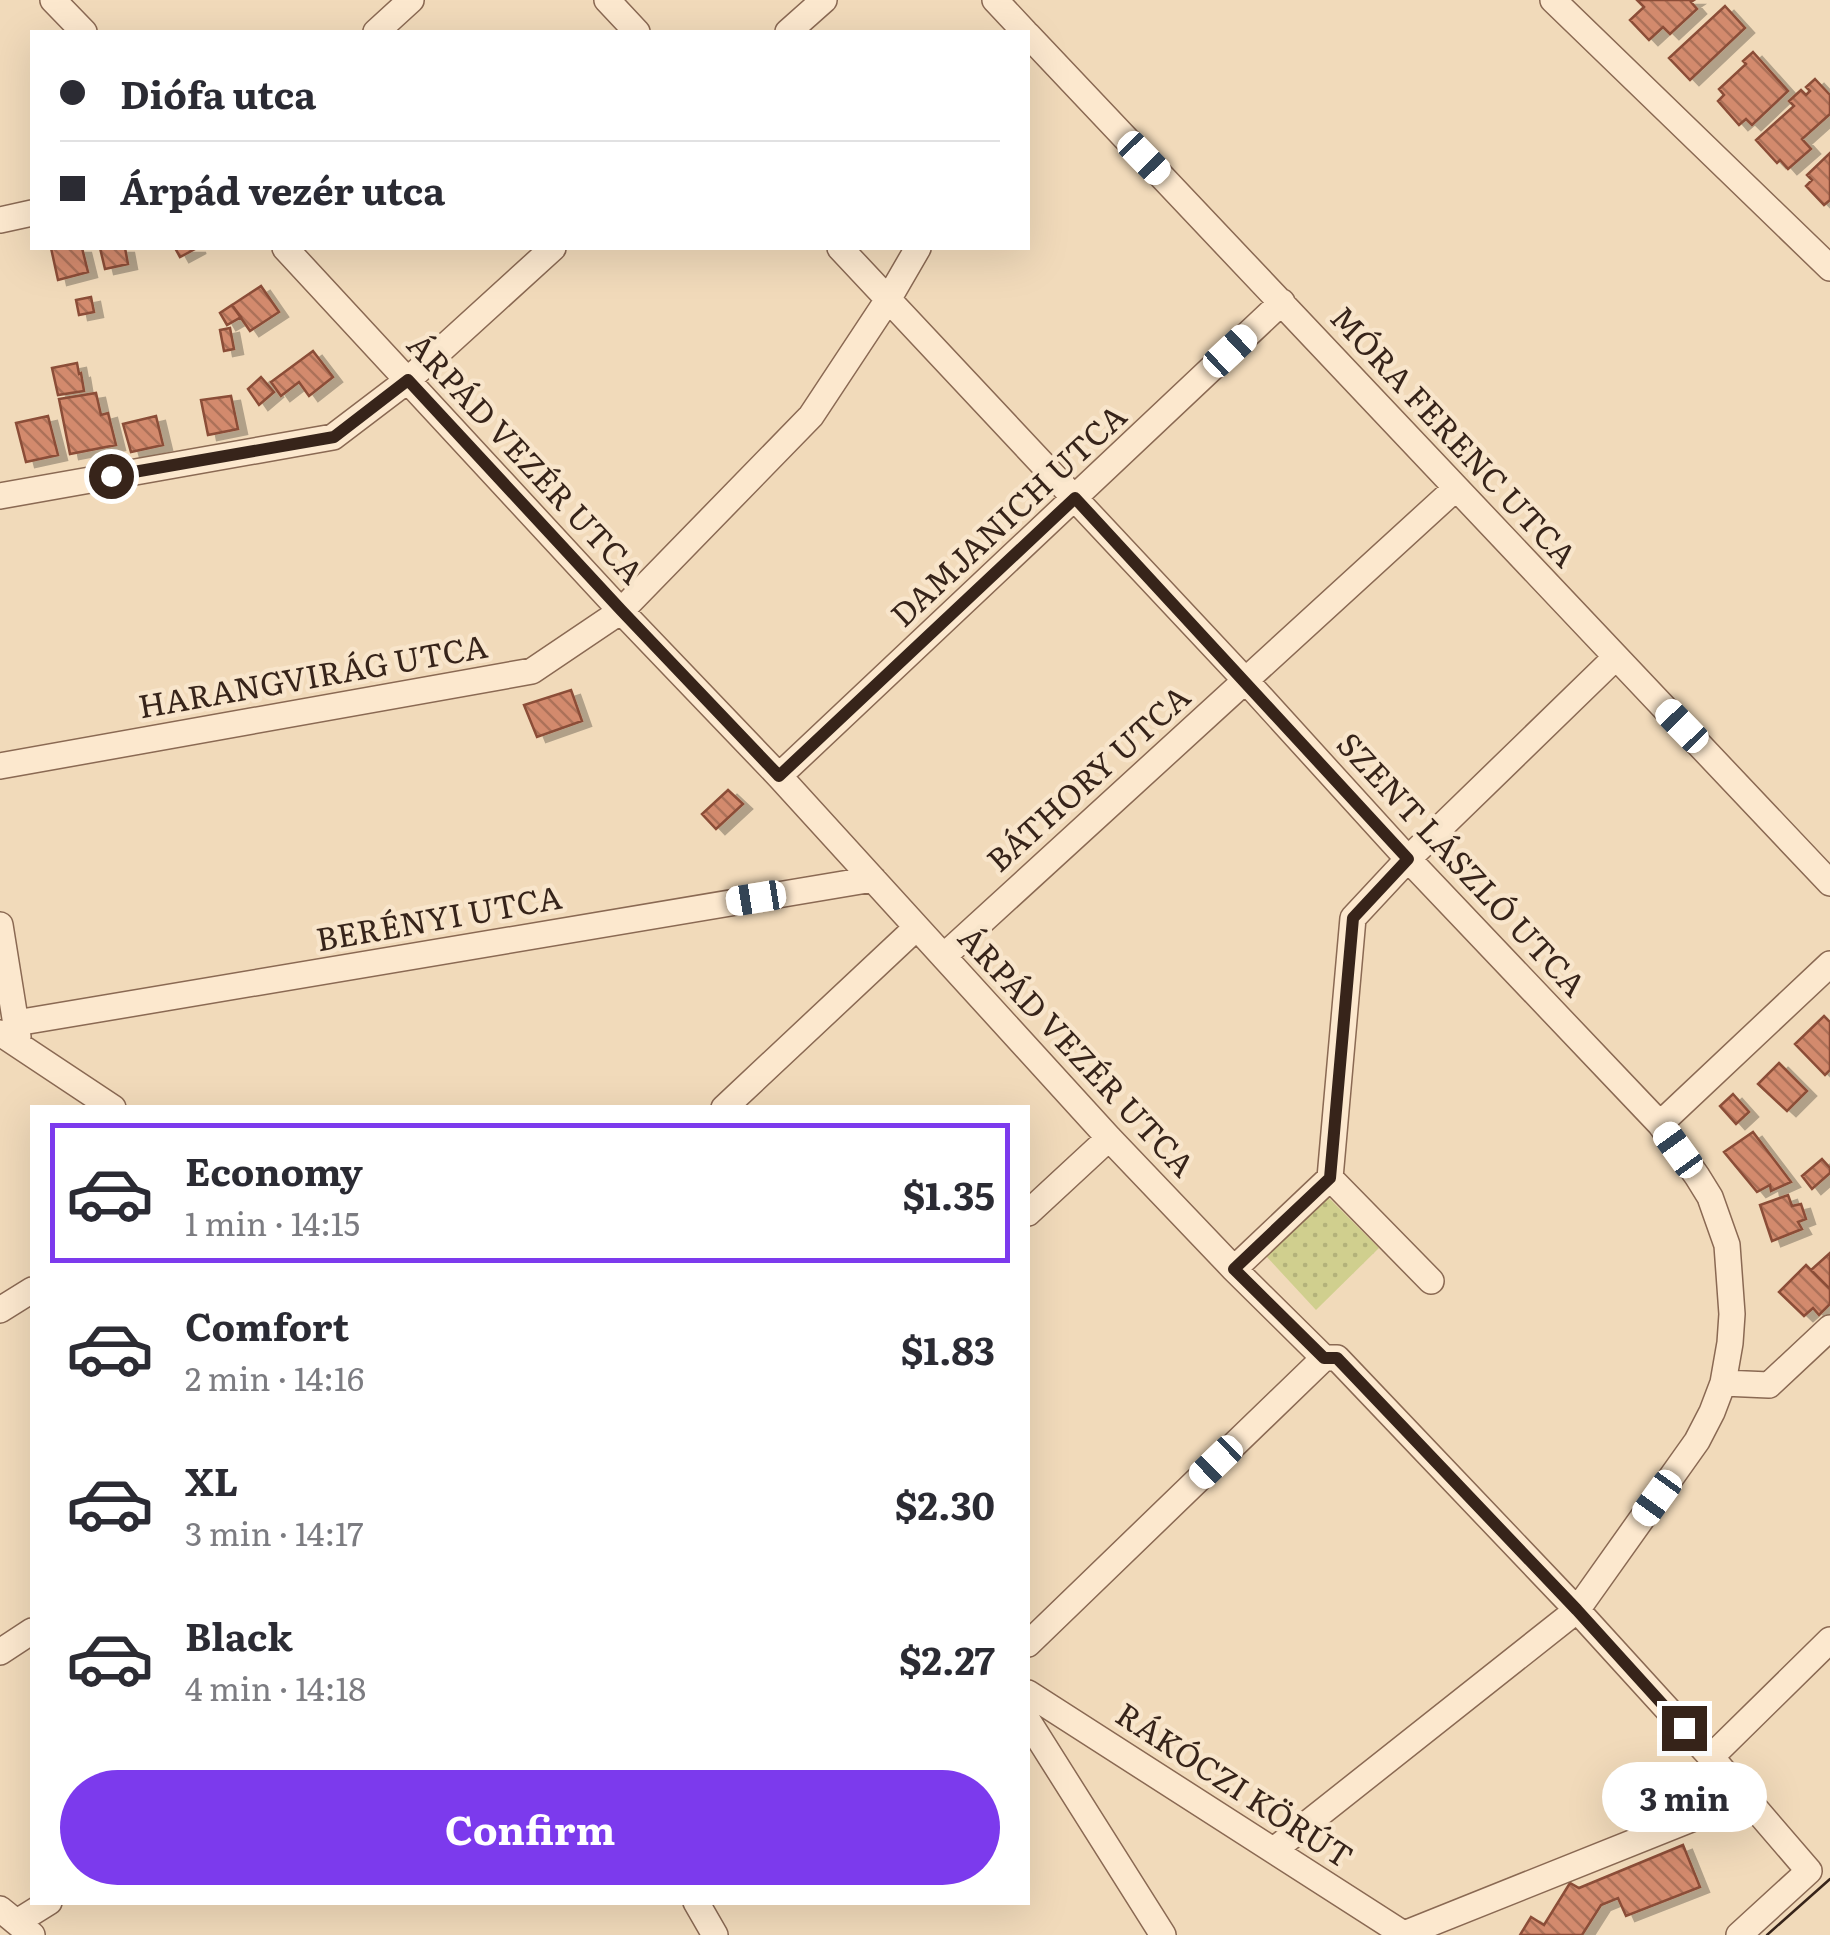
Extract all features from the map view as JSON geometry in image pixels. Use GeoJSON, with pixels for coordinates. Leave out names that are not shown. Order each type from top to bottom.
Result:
{"type":"FeatureCollection","features":[{"type":"Feature","properties":{"kind":"street"},"geometry":{"type":"LineString","coordinates":[[53,0],[82,30]]}},
{"type":"Feature","properties":{"kind":"street"},"geometry":{"type":"LineString","coordinates":[[378,30],[411,0]]}},
{"type":"Feature","properties":{"kind":"street"},"geometry":{"type":"LineString","coordinates":[[607,0],[635,30]]}},
{"type":"Feature","properties":{"kind":"street"},"geometry":{"type":"LineString","coordinates":[[790,30],[824,0]]}},
{"type":"Feature","properties":{"kind":"street","name":"MÓRA FERENC UTCA"},"geometry":{"type":"LineString","coordinates":[[996,0],[1020,30]]}},
{"type":"Feature","properties":{"kind":"street"},"geometry":{"type":"LineString","coordinates":[[1553,0],[1830,268]]}},
{"type":"Feature","properties":{"kind":"street","name":"MÓRA FERENC UTCA"},"geometry":{"type":"LineString","coordinates":[[1030,43],[1282,302],[1830,884]]}},
{"type":"Feature","properties":{"kind":"street"},"geometry":{"type":"LineString","coordinates":[[0,220],[30,213]]}},
{"type":"Feature","properties":{"kind":"street","name":"ÁRPÁD VEZÉR UTCA"},"geometry":{"type":"LineString","coordinates":[[287,250],[779,776],[1109,1138],[1324,1358],[1337,1358],[1577,1610],[1809,1871],[1739,1935]]}},
{"type":"Feature","properties":{"kind":"street"},"geometry":{"type":"LineString","coordinates":[[0,496],[334,437],[408,380],[551,250]]}},
{"type":"Feature","properties":{"kind":"street","name":"SZENT LÁSZLÓ UTCA"},"geometry":{"type":"LineString","coordinates":[[842,250],[1660,1124],[1710,1197],[1727,1246],[1730,1343],[1723,1384],[1712,1412],[1697,1441],[1577,1610],[1274,1850]]}},
{"type":"Feature","properties":{"kind":"street","name":"HARANGVIRÁG UTCA"},"geometry":{"type":"LineString","coordinates":[[0,766],[532,671],[621,610],[811,416],[917,250]]}},
{"type":"Feature","properties":{"kind":"street","name":"DAMJANICH UTCA"},"geometry":{"type":"LineString","coordinates":[[779,776],[1282,302]]}},
{"type":"Feature","properties":{"kind":"street","name":"BÁTHORY UTCA"},"geometry":{"type":"LineString","coordinates":[[944,956],[1456,488]]}},
{"type":"Feature","properties":{"kind":"street"},"geometry":{"type":"LineString","coordinates":[[1234,1269],[1330,1178],[1353,918],[1616,656]]}},
{"type":"Feature","properties":{"kind":"street","name":"BERÉNYI UTCA"},"geometry":{"type":"LineString","coordinates":[[9,1038],[873,879]]}},
{"type":"Feature","properties":{"kind":"street"},"geometry":{"type":"LineString","coordinates":[[0,925],[9,1038],[109,1105]]}},
{"type":"Feature","properties":{"kind":"street"},"geometry":{"type":"LineString","coordinates":[[727,1105],[916,928]]}},
{"type":"Feature","properties":{"kind":"street"},"geometry":{"type":"LineString","coordinates":[[1660,1124],[1830,964]]}},
{"type":"Feature","properties":{"kind":"street"},"geometry":{"type":"LineString","coordinates":[[1030,1211],[1109,1138]]}},
{"type":"Feature","properties":{"kind":"street"},"geometry":{"type":"LineString","coordinates":[[1330,1178],[1430,1281]]}},
{"type":"Feature","properties":{"kind":"street"},"geometry":{"type":"LineString","coordinates":[[0,1310],[30,1291]]}},
{"type":"Feature","properties":{"kind":"street"},"geometry":{"type":"LineString","coordinates":[[1723,1384],[1769,1385],[1830,1328]]}},
{"type":"Feature","properties":{"kind":"street"},"geometry":{"type":"LineString","coordinates":[[1030,1642],[1324,1358]]}},
{"type":"Feature","properties":{"kind":"street"},"geometry":{"type":"LineString","coordinates":[[0,1652],[30,1633]]}},
{"type":"Feature","properties":{"kind":"street"},"geometry":{"type":"LineString","coordinates":[[1711,1758],[1830,1640]]}},
{"type":"Feature","properties":{"kind":"street","name":"RÁKÓCZI KÖRÚT"},"geometry":{"type":"LineString","coordinates":[[1030,1693],[1405,1934]]}},
{"type":"Feature","properties":{"kind":"street"},"geometry":{"type":"LineString","coordinates":[[1030,1724],[1163,1935]]}},
{"type":"Feature","properties":{"kind":"street"},"geometry":{"type":"LineString","coordinates":[[1405,1934],[1744,1798]]}},
{"type":"Feature","properties":{"kind":"street"},"geometry":{"type":"LineString","coordinates":[[16,1922],[44,1905]]}},
{"type":"Feature","properties":{"kind":"street"},"geometry":{"type":"LineString","coordinates":[[698,1905],[715,1935]]}},
{"type":"Feature","properties":{"kind":"shaded area"},"geometry":{"type":"Polygon","coordinates":[[[1328,1197],[1379,1248],[1316,1310],[1266,1256],[1328,1197]]]}},
{"type":"Feature","properties":{"kind":"building"},"geometry":{"type":"Polygon","coordinates":[[[1637,0],[1694,0],[1691,2],[1697,9],[1670,34],[1663,27],[1649,40],[1630,20],[1644,7],[1637,0]]]}},
{"type":"Feature","properties":{"kind":"building"},"geometry":{"type":"Polygon","coordinates":[[[1725,6],[1745,28],[1690,80],[1669,58],[1725,6]]]}},
{"type":"Feature","properties":{"kind":"building"},"geometry":{"type":"Polygon","coordinates":[[[1753,52],[1788,91],[1752,125],[1746,119],[1739,125],[1718,101],[1724,95],[1719,89],[1753,52]]]}},
{"type":"Feature","properties":{"kind":"building"},"geometry":{"type":"Polygon","coordinates":[[[1815,79],[1830,95],[1830,114],[1802,139],[1811,149],[1788,169],[1756,140],[1794,106],[1789,101],[1801,90],[1806,95],[1810,91],[1806,87],[1815,79]]]}},
{"type":"Feature","properties":{"kind":"building"},"geometry":{"type":"Polygon","coordinates":[[[1830,153],[1830,200],[1824,205],[1806,186],[1812,180],[1807,175],[1830,153]]]}},
{"type":"Feature","properties":{"kind":"building"},"geometry":{"type":"Polygon","coordinates":[[[51,250],[82,250],[88,272],[58,280],[51,250]]]}},
{"type":"Feature","properties":{"kind":"building"},"geometry":{"type":"Polygon","coordinates":[[[100,250],[125,250],[128,264],[105,269],[100,250]]]}},
{"type":"Feature","properties":{"kind":"building"},"geometry":{"type":"Polygon","coordinates":[[[261,286],[279,312],[250,331],[232,305],[261,286]]]}},
{"type":"Feature","properties":{"kind":"building"},"geometry":{"type":"Polygon","coordinates":[[[91,297],[94,312],[79,315],[76,300],[91,297]]]}},
{"type":"Feature","properties":{"kind":"building"},"geometry":{"type":"Polygon","coordinates":[[[232,305],[241,317],[227,325],[220,313],[232,305]]]}},
{"type":"Feature","properties":{"kind":"building"},"geometry":{"type":"Polygon","coordinates":[[[230,328],[234,349],[224,351],[220,330],[230,328]]]}},
{"type":"Feature","properties":{"kind":"building"},"geometry":{"type":"Polygon","coordinates":[[[313,351],[333,377],[309,396],[299,382],[281,396],[271,382],[313,351]]]}},
{"type":"Feature","properties":{"kind":"building"},"geometry":{"type":"Polygon","coordinates":[[[77,363],[84,391],[58,395],[52,368],[77,363]]]}},
{"type":"Feature","properties":{"kind":"building"},"geometry":{"type":"Polygon","coordinates":[[[261,377],[274,392],[259,405],[248,389],[261,377]]]}},
{"type":"Feature","properties":{"kind":"building"},"geometry":{"type":"Polygon","coordinates":[[[96,393],[101,415],[108,413],[116,445],[70,454],[59,399],[96,393]]]}},
{"type":"Feature","properties":{"kind":"building"},"geometry":{"type":"Polygon","coordinates":[[[231,396],[238,429],[208,435],[201,400],[231,396]]]}},
{"type":"Feature","properties":{"kind":"building"},"geometry":{"type":"Polygon","coordinates":[[[48,416],[58,455],[26,462],[16,423],[48,416]]]}},
{"type":"Feature","properties":{"kind":"building"},"geometry":{"type":"Polygon","coordinates":[[[156,416],[163,445],[131,452],[123,424],[156,416]]]}},
{"type":"Feature","properties":{"kind":"building"},"geometry":{"type":"Polygon","coordinates":[[[571,690],[582,721],[537,737],[524,705],[571,690]]]}},
{"type":"Feature","properties":{"kind":"building"},"geometry":{"type":"Polygon","coordinates":[[[728,790],[743,804],[716,829],[702,814],[728,790]]]}},
{"type":"Feature","properties":{"kind":"building"},"geometry":{"type":"Polygon","coordinates":[[[1824,1016],[1830,1022],[1830,1070],[1825,1075],[1795,1044],[1824,1016]]]}},
{"type":"Feature","properties":{"kind":"building"},"geometry":{"type":"Polygon","coordinates":[[[1779,1063],[1807,1091],[1787,1111],[1758,1084],[1779,1063]]]}},
{"type":"Feature","properties":{"kind":"building"},"geometry":{"type":"Polygon","coordinates":[[[1733,1094],[1749,1112],[1736,1124],[1720,1106],[1733,1094]]]}},
{"type":"Feature","properties":{"kind":"building"},"geometry":{"type":"Polygon","coordinates":[[[1753,1132],[1791,1182],[1771,1191],[1770,1185],[1757,1192],[1724,1152],[1753,1132]]]}},
{"type":"Feature","properties":{"kind":"building"},"geometry":{"type":"Polygon","coordinates":[[[1822,1159],[1830,1173],[1812,1189],[1802,1176],[1822,1159]]]}},
{"type":"Feature","properties":{"kind":"building"},"geometry":{"type":"Polygon","coordinates":[[[1788,1195],[1792,1206],[1801,1204],[1806,1219],[1798,1222],[1802,1229],[1772,1241],[1760,1205],[1788,1195]]]}},
{"type":"Feature","properties":{"kind":"building"},"geometry":{"type":"Polygon","coordinates":[[[1830,1253],[1830,1289],[1811,1270],[1830,1253]]]}},
{"type":"Feature","properties":{"kind":"building"},"geometry":{"type":"Polygon","coordinates":[[[1806,1265],[1830,1289],[1830,1304],[1819,1315],[1813,1308],[1804,1316],[1779,1292],[1806,1265]]]}},
{"type":"Feature","properties":{"kind":"building"},"geometry":{"type":"Polygon","coordinates":[[[1683,1845],[1700,1887],[1626,1916],[1618,1898],[1601,1905],[1582,1935],[1520,1935],[1531,1917],[1544,1925],[1570,1883],[1579,1888],[1683,1845]]]}},
{"type":"Feature","properties":{"kind":"tram line"},"geometry":{"type":"LineString","coordinates":[[1767,1935],[1830,1879]]}},
{"type":"Feature","properties":{"kind":"route"},"geometry":{"type":"LineString","coordinates":[[111,476],[334,437],[408,380],[779,776],[1075,498],[1408,859],[1353,918],[1330,1178],[1234,1269],[1324,1358],[1337,1358],[1684,1728]]}}]}
